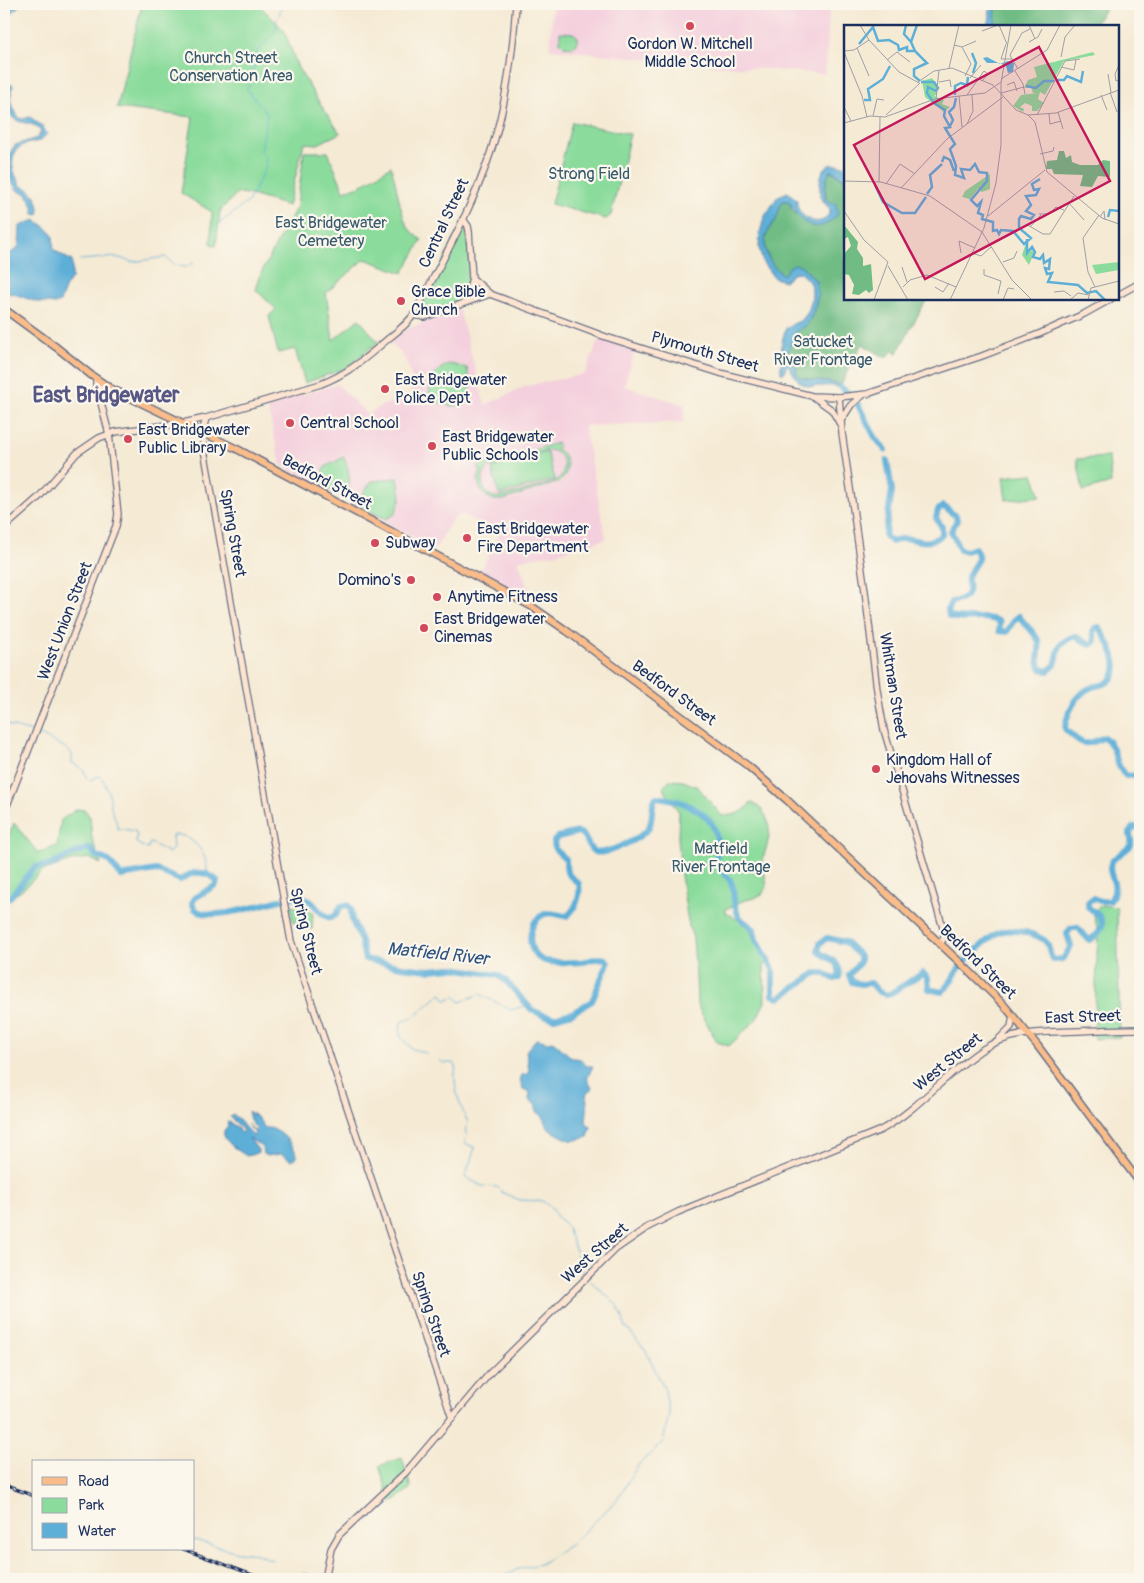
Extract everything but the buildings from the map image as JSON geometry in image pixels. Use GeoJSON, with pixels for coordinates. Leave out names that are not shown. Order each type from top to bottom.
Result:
{"type":"FeatureCollection","features":[{"type":"Feature","properties":{"kind":"main road","name":"Central Street"},"geometry":{"type":"LineString","coordinates":[[4,528],[35,500],[81,450],[94,440],[109,434],[206,418],[337,378],[357,366],[414,315],[463,219],[490,156],[496,134],[514,32],[516,4]]}},
{"type":"Feature","properties":{"kind":"main road"},"geometry":{"type":"LineString","coordinates":[[463,219],[470,231],[472,278],[466,302]]}},
{"type":"Feature","properties":{"kind":"main road","name":"Plymouth Street"},"geometry":{"type":"LineString","coordinates":[[472,278],[490,294],[606,337],[717,372],[812,396],[841,397],[854,400],[1006,347],[1078,316],[1109,300]]}},
{"type":"Feature","properties":{"kind":"main road"},"geometry":{"type":"LineString","coordinates":[[1119,294],[1140,283]]}},
{"type":"Feature","properties":{"kind":"main road"},"geometry":{"type":"LineString","coordinates":[[414,315],[426,317],[490,294]]}},
{"type":"Feature","properties":{"kind":"main road","name":"Bedford Street"},"geometry":{"type":"LineString","coordinates":[[4,308],[103,384],[203,432],[508,593],[555,622],[754,771],[958,960],[1013,1016],[1075,1095],[1140,1183]]}},
{"type":"Feature","properties":{"kind":"main road","name":"West Union Street"},"geometry":{"type":"LineString","coordinates":[[4,813],[116,526],[118,514],[109,434],[96,391],[96,379]]}},
{"type":"Feature","properties":{"kind":"main road"},"geometry":{"type":"LineString","coordinates":[[100,400],[100,389],[103,384]]}},
{"type":"Feature","properties":{"kind":"main road"},"geometry":{"type":"LineString","coordinates":[[812,396],[832,410],[841,426]]}},
{"type":"Feature","properties":{"kind":"main road","name":"Whitman Street"},"geometry":{"type":"LineString","coordinates":[[841,397],[841,426],[877,690],[893,764],[944,931],[944,938],[940,944]]}},
{"type":"Feature","properties":{"kind":"main road"},"geometry":{"type":"LineString","coordinates":[[841,426],[844,416],[854,400]]}},
{"type":"Feature","properties":{"kind":"main road","name":"Spring Street"},"geometry":{"type":"LineString","coordinates":[[206,418],[203,432],[205,455],[282,896],[296,958],[452,1418]]}},
{"type":"Feature","properties":{"kind":"main road"},"geometry":{"type":"LineString","coordinates":[[991,1044],[1008,1032],[1013,1016]]}},
{"type":"Feature","properties":{"kind":"main road","name":"East Street"},"geometry":{"type":"LineString","coordinates":[[1028,1034],[1049,1031],[1140,1029]]}},
{"type":"Feature","properties":{"kind":"main road","name":"West Street"},"geometry":{"type":"LineString","coordinates":[[325,1579],[331,1549],[339,1535],[406,1472],[495,1367],[594,1269],[628,1240],[648,1227],[678,1212],[881,1130],[906,1114],[964,1063],[991,1044],[1028,1034]]}},
{"type":"Feature","properties":{"kind":"shaded area","name":"Gordon W. Mitchell Middle School"},"geometry":{"type":"Polygon","coordinates":[[[553,4],[830,4],[825,74],[665,61],[550,49],[553,4]]]}},
{"type":"Feature","properties":{"kind":"shaded area","name":"East Bridgewater Public Schools"},"geometry":{"type":"Polygon","coordinates":[[[459,309],[485,405],[526,386],[585,374],[599,338],[635,350],[624,386],[685,405],[684,422],[584,426],[606,539],[553,554],[518,560],[534,604],[479,573],[499,535],[477,522],[461,514],[452,520],[435,549],[281,465],[267,405],[337,384],[368,415],[380,406],[411,395],[411,374],[406,361],[401,353],[390,343],[405,330],[459,309]]]}},
{"type":"Feature","properties":{"kind":"green space","name":"Church Street Conservation Area"},"geometry":{"type":"Polygon","coordinates":[[[142,4],[258,4],[284,30],[298,68],[340,133],[318,144],[304,143],[288,206],[248,194],[237,193],[220,211],[216,246],[211,244],[212,212],[181,193],[193,117],[117,108],[142,4]]]}},
{"type":"Feature","properties":{"kind":"green space"},"geometry":{"type":"Polygon","coordinates":[[[996,4],[1108,4],[1095,25],[995,25],[996,4]]]}},
{"type":"Feature","properties":{"kind":"green space"},"geometry":{"type":"Polygon","coordinates":[[[560,32],[573,33],[578,37],[577,44],[573,47],[564,46],[560,42],[560,32]]]}},
{"type":"Feature","properties":{"kind":"green space","name":"Strong Field"},"geometry":{"type":"Polygon","coordinates":[[[572,122],[630,134],[611,215],[606,219],[551,204],[572,122]]]}},
{"type":"Feature","properties":{"kind":"green space","name":"East Bridgewater Cemetery"},"geometry":{"type":"Polygon","coordinates":[[[304,152],[328,152],[344,191],[360,186],[391,166],[404,218],[410,230],[422,240],[403,273],[365,259],[326,293],[333,340],[359,319],[378,342],[346,368],[305,383],[295,349],[278,353],[269,316],[276,309],[256,290],[261,273],[297,206],[304,152]]]}},
{"type":"Feature","properties":{"kind":"green space","name":"Satucket River Frontage"},"geometry":{"type":"Polygon","coordinates":[[[831,171],[844,179],[844,300],[926,300],[897,353],[893,351],[886,358],[862,344],[841,385],[799,377],[796,371],[797,367],[790,359],[788,353],[797,331],[807,325],[813,313],[818,296],[816,281],[802,266],[783,275],[772,266],[765,248],[768,230],[776,220],[779,206],[783,201],[789,201],[792,211],[814,227],[838,214],[826,196],[826,183],[831,171]]]}},
{"type":"Feature","properties":{"kind":"green space"},"geometry":{"type":"Polygon","coordinates":[[[465,227],[467,229],[469,277],[465,294],[460,301],[423,315],[419,310],[460,228],[465,227]]]}},
{"type":"Feature","properties":{"kind":"green space"},"geometry":{"type":"Polygon","coordinates":[[[450,364],[467,368],[471,399],[465,405],[450,406],[429,400],[431,383],[435,374],[450,364]]]}},
{"type":"Feature","properties":{"kind":"green space"},"geometry":{"type":"Polygon","coordinates":[[[557,443],[558,447],[556,448],[564,456],[567,469],[559,482],[503,500],[494,500],[486,496],[480,489],[478,480],[481,470],[479,470],[478,466],[557,443]],[[549,450],[488,468],[482,481],[484,489],[491,496],[500,497],[538,487],[558,479],[563,471],[563,461],[558,454],[549,450]]]}},
{"type":"Feature","properties":{"kind":"green space"},"geometry":{"type":"Polygon","coordinates":[[[547,452],[555,479],[499,495],[492,468],[547,452]]]}},
{"type":"Feature","properties":{"kind":"green space"},"geometry":{"type":"Polygon","coordinates":[[[344,457],[349,472],[349,482],[344,497],[324,487],[319,479],[325,467],[344,457]]]}},
{"type":"Feature","properties":{"kind":"green space"},"geometry":{"type":"Polygon","coordinates":[[[1109,457],[1111,483],[1083,491],[1077,459],[1109,457]]]}},
{"type":"Feature","properties":{"kind":"green space"},"geometry":{"type":"Polygon","coordinates":[[[1033,474],[1041,496],[1006,500],[1003,477],[1033,474]]]}},
{"type":"Feature","properties":{"kind":"green space"},"geometry":{"type":"Polygon","coordinates":[[[398,478],[401,498],[395,514],[386,519],[355,504],[372,481],[398,478]]]}},
{"type":"Feature","properties":{"kind":"green space","name":"Matfield River Frontage"},"geometry":{"type":"Polygon","coordinates":[[[669,780],[683,781],[698,787],[722,816],[739,813],[751,802],[761,809],[767,818],[769,835],[763,861],[766,883],[765,891],[760,896],[742,901],[726,909],[726,913],[747,925],[766,962],[764,966],[765,1002],[756,1020],[729,1046],[717,1042],[697,1005],[693,938],[688,923],[681,875],[678,837],[679,812],[663,788],[669,780]]]}},
{"type":"Feature","properties":{"kind":"green space"},"geometry":{"type":"Polygon","coordinates":[[[77,809],[85,810],[90,817],[92,839],[101,864],[89,858],[71,861],[42,871],[20,892],[4,901],[4,847],[14,823],[38,853],[57,846],[61,820],[77,809]]]}},
{"type":"Feature","properties":{"kind":"green space"},"geometry":{"type":"Polygon","coordinates":[[[290,905],[313,913],[312,929],[293,922],[290,905]]]}},
{"type":"Feature","properties":{"kind":"green space"},"geometry":{"type":"Polygon","coordinates":[[[1101,905],[1117,907],[1120,1037],[1094,1039],[1098,931],[1093,912],[1101,905]]]}},
{"type":"Feature","properties":{"kind":"green space"},"geometry":{"type":"Polygon","coordinates":[[[402,1458],[411,1488],[391,1503],[379,1466],[402,1458]]]}},
{"type":"Feature","properties":{"kind":"water"},"geometry":{"type":"Polygon","coordinates":[[[13,4],[21,4],[9,18],[6,28],[7,42],[4,51],[4,18],[13,4]]]}},
{"type":"Feature","properties":{"kind":"water"},"geometry":{"type":"Polygon","coordinates":[[[989,4],[996,4],[995,25],[988,25],[989,4]]]}},
{"type":"Feature","properties":{"kind":"water"},"geometry":{"type":"Polygon","coordinates":[[[4,82],[13,85],[10,100],[18,117],[23,119],[30,117],[43,127],[47,134],[40,141],[25,144],[17,149],[13,159],[13,168],[22,187],[30,190],[36,197],[39,206],[38,215],[34,214],[33,206],[27,194],[18,191],[10,180],[8,164],[10,153],[15,145],[37,138],[41,132],[32,124],[20,122],[11,116],[5,100],[9,90],[4,86],[4,82]]]}},
{"type":"Feature","properties":{"kind":"water"},"geometry":{"type":"Polygon","coordinates":[[[832,164],[844,166],[844,179],[831,171],[827,177],[825,193],[826,200],[836,204],[838,214],[831,221],[823,225],[810,225],[798,216],[789,201],[783,201],[776,219],[766,236],[765,249],[774,266],[783,275],[790,266],[795,264],[802,266],[816,281],[818,296],[813,313],[807,325],[797,331],[788,353],[790,359],[797,367],[796,371],[799,377],[839,385],[851,392],[846,392],[834,386],[811,386],[801,383],[787,364],[784,373],[781,373],[782,342],[786,328],[801,320],[807,313],[812,293],[808,281],[799,272],[794,273],[785,281],[774,278],[763,263],[759,248],[760,232],[765,216],[778,196],[788,192],[797,200],[800,212],[810,220],[822,221],[827,217],[830,210],[820,197],[820,182],[822,173],[827,166],[832,164]]]}},
{"type":"Feature","properties":{"kind":"water"},"geometry":{"type":"Polygon","coordinates":[[[35,220],[46,227],[52,234],[54,250],[72,261],[72,279],[67,284],[60,302],[55,304],[37,302],[11,293],[4,296],[4,256],[9,255],[19,246],[20,226],[35,220]]]}},
{"type":"Feature","properties":{"kind":"water"},"geometry":{"type":"Polygon","coordinates":[[[536,1039],[548,1042],[553,1041],[572,1058],[581,1059],[586,1066],[593,1066],[587,1079],[592,1088],[586,1094],[588,1100],[586,1123],[591,1126],[588,1137],[572,1141],[552,1131],[543,1116],[537,1112],[535,1104],[529,1100],[530,1092],[523,1089],[520,1080],[522,1075],[527,1074],[529,1071],[526,1051],[536,1039]]]}},
{"type":"Feature","properties":{"kind":"water"},"geometry":{"type":"Polygon","coordinates":[[[248,1111],[258,1118],[265,1128],[273,1129],[285,1137],[295,1150],[296,1158],[291,1160],[281,1154],[267,1156],[263,1154],[262,1147],[249,1138],[258,1150],[258,1153],[247,1156],[229,1143],[225,1139],[224,1134],[224,1130],[228,1126],[227,1122],[237,1127],[240,1133],[243,1132],[230,1117],[233,1115],[254,1136],[255,1133],[248,1124],[254,1131],[257,1130],[250,1120],[248,1111]]]}},
{"type":"Feature","properties":{"kind":"waterway"},"geometry":{"type":"LineString","coordinates":[[279,15],[283,4]]}},
{"type":"Feature","properties":{"kind":"waterway"},"geometry":{"type":"LineString","coordinates":[[217,225],[248,202],[266,167],[266,156],[261,152],[267,113],[247,90],[252,80],[256,53],[276,30],[277,19]]}},
{"type":"Feature","properties":{"kind":"waterway"},"geometry":{"type":"LineString","coordinates":[[80,260],[116,257],[132,262],[165,257],[175,265],[186,267],[195,262]]}},
{"type":"Feature","properties":{"kind":"waterway"},"geometry":{"type":"LineString","coordinates":[[841,387],[857,403],[875,437],[885,450]]}},
{"type":"Feature","properties":{"kind":"waterway"},"geometry":{"type":"LineString","coordinates":[[887,461],[892,490],[885,536],[892,542],[899,539],[928,541],[942,535],[942,527],[936,518],[938,510],[943,506],[956,516],[957,520],[951,531],[960,550],[966,551],[975,548],[978,554],[978,559],[968,577],[969,589],[967,594],[963,599],[951,602],[948,609],[949,616],[961,619],[994,619],[1000,622],[999,631],[1007,632],[1014,620],[1019,616],[1038,639],[1039,666],[1041,669],[1048,671],[1055,665],[1061,644],[1075,636],[1090,645],[1095,642],[1093,631],[1099,627],[1114,655],[1115,670],[1113,676],[1106,683],[1092,687],[1080,695],[1070,711],[1065,729],[1083,743],[1092,742],[1104,737],[1112,746],[1119,767],[1126,776],[1140,775]]}},
{"type":"Feature","properties":{"kind":"waterway"},"geometry":{"type":"LineString","coordinates":[[4,724],[32,732]]}},
{"type":"Feature","properties":{"kind":"waterway"},"geometry":{"type":"LineString","coordinates":[[38,734],[64,747],[72,754],[72,763],[83,769],[87,779],[91,780],[99,776],[103,779],[109,794],[117,828],[135,831],[137,835],[136,843],[148,849],[151,843],[169,853],[173,848],[172,836],[181,835],[185,837],[201,850],[208,874]]}},
{"type":"Feature","properties":{"kind":"waterway","name":"Matfield River"},"geometry":{"type":"LineString","coordinates":[[4,901],[11,896],[35,867],[51,865],[90,848],[96,856],[109,861],[121,876],[156,870],[180,880],[194,873],[209,875],[217,881],[216,885],[195,898],[192,903],[195,909],[204,913],[229,913],[286,899],[303,897],[331,918],[336,915],[341,906],[348,905],[351,909],[352,920],[361,941],[365,959],[401,967],[429,970],[452,968],[498,975],[506,981],[532,1010],[554,1018],[572,1013],[592,1001],[608,963],[606,959],[601,958],[578,962],[545,961],[539,958],[531,947],[531,933],[536,921],[548,913],[567,916],[573,910],[578,897],[579,884],[568,874],[566,859],[555,849],[554,841],[558,837],[578,832],[584,836],[590,848],[595,852],[607,851],[624,845],[640,836],[649,827],[656,797],[674,800],[692,807],[708,819],[713,826],[717,839],[717,866],[730,880],[738,915],[754,929],[756,940],[773,969],[773,995],[779,998],[816,973],[824,973],[834,979],[839,977],[836,964],[818,951],[820,943],[827,938],[845,942],[860,956],[860,962],[849,975],[852,982],[861,984],[871,983],[879,992],[888,995],[923,973],[928,978],[929,989],[942,992],[977,950],[994,935],[1005,931],[1025,932],[1039,937],[1047,944],[1053,960],[1063,959],[1071,946],[1067,934],[1071,928],[1077,927],[1089,940],[1101,929],[1101,919],[1088,907],[1088,902],[1093,898],[1100,901],[1110,901],[1115,889],[1110,872],[1111,863],[1131,845],[1130,831],[1134,827],[1140,827]]}},
{"type":"Feature","properties":{"kind":"waterway"},"geometry":{"type":"LineString","coordinates":[[426,1053],[412,1049],[400,1036],[401,1022],[413,1018],[441,993],[446,1000],[455,996],[460,1002],[480,994],[511,1010],[528,1005]]}},
{"type":"Feature","properties":{"kind":"waterway"},"geometry":{"type":"LineString","coordinates":[[439,1060],[444,1063],[454,1063],[456,1067],[456,1089],[468,1122],[465,1131],[467,1135],[465,1143],[475,1148],[465,1177],[482,1186],[497,1187],[503,1193],[520,1200],[542,1201],[552,1208],[557,1217],[566,1225],[582,1274]]}},
{"type":"Feature","properties":{"kind":"waterway"},"geometry":{"type":"LineString","coordinates":[[500,1579],[518,1569],[540,1564],[570,1545],[617,1500],[639,1464],[663,1442],[669,1415],[665,1390],[646,1351],[625,1326],[617,1305],[589,1280]]}},
{"type":"Feature","properties":{"kind":"waterway"},"geometry":{"type":"LineString","coordinates":[[195,1540],[238,1552],[257,1554],[272,1560]]}},
{"type":"Feature","properties":{"kind":"waterway"},"geometry":{"type":"LineString","coordinates":[[304,1573],[319,1579]]}},
{"type":"Feature","properties":{"kind":"railway"},"geometry":{"type":"LineString","coordinates":[[4,1485],[32,1495]]}},
{"type":"Feature","properties":{"kind":"railway"},"geometry":{"type":"LineString","coordinates":[[186,1550],[264,1579]]}},
{"type":"Feature","properties":{"kind":"place","name":"Gordon W. Mitchell Middle School"},"geometry":{"type":"Point","coordinates":[690,26]}},
{"type":"Feature","properties":{"kind":"place","name":"Grace Bible Church"},"geometry":{"type":"Point","coordinates":[401,301]}},
{"type":"Feature","properties":{"kind":"place","name":"East Bridgewater Police Dept"},"geometry":{"type":"Point","coordinates":[385,389]}},
{"type":"Feature","properties":{"kind":"place","name":"Central School"},"geometry":{"type":"Point","coordinates":[290,423]}},
{"type":"Feature","properties":{"kind":"place","name":"East Bridgewater Public Library"},"geometry":{"type":"Point","coordinates":[128,439]}},
{"type":"Feature","properties":{"kind":"place","name":"East Bridgewater Public Schools"},"geometry":{"type":"Point","coordinates":[432,446]}},
{"type":"Feature","properties":{"kind":"place","name":"East Bridgewater Fire Department"},"geometry":{"type":"Point","coordinates":[467,538]}},
{"type":"Feature","properties":{"kind":"place","name":"Subway"},"geometry":{"type":"Point","coordinates":[375,543]}},
{"type":"Feature","properties":{"kind":"place","name":"Domino's"},"geometry":{"type":"Point","coordinates":[411,580]}},
{"type":"Feature","properties":{"kind":"place","name":"Anytime Fitness"},"geometry":{"type":"Point","coordinates":[437,597]}},
{"type":"Feature","properties":{"kind":"place","name":"East Bridgewater Cinemas"},"geometry":{"type":"Point","coordinates":[424,628]}},
{"type":"Feature","properties":{"kind":"place","name":"Kingdom Hall of Jehovahs Witnesses"},"geometry":{"type":"Point","coordinates":[876,769]}},
{"type":"Feature","properties":{"kind":"district","name":"East Bridgewater"},"geometry":{"type":"Point","coordinates":[106,395]}}]}
